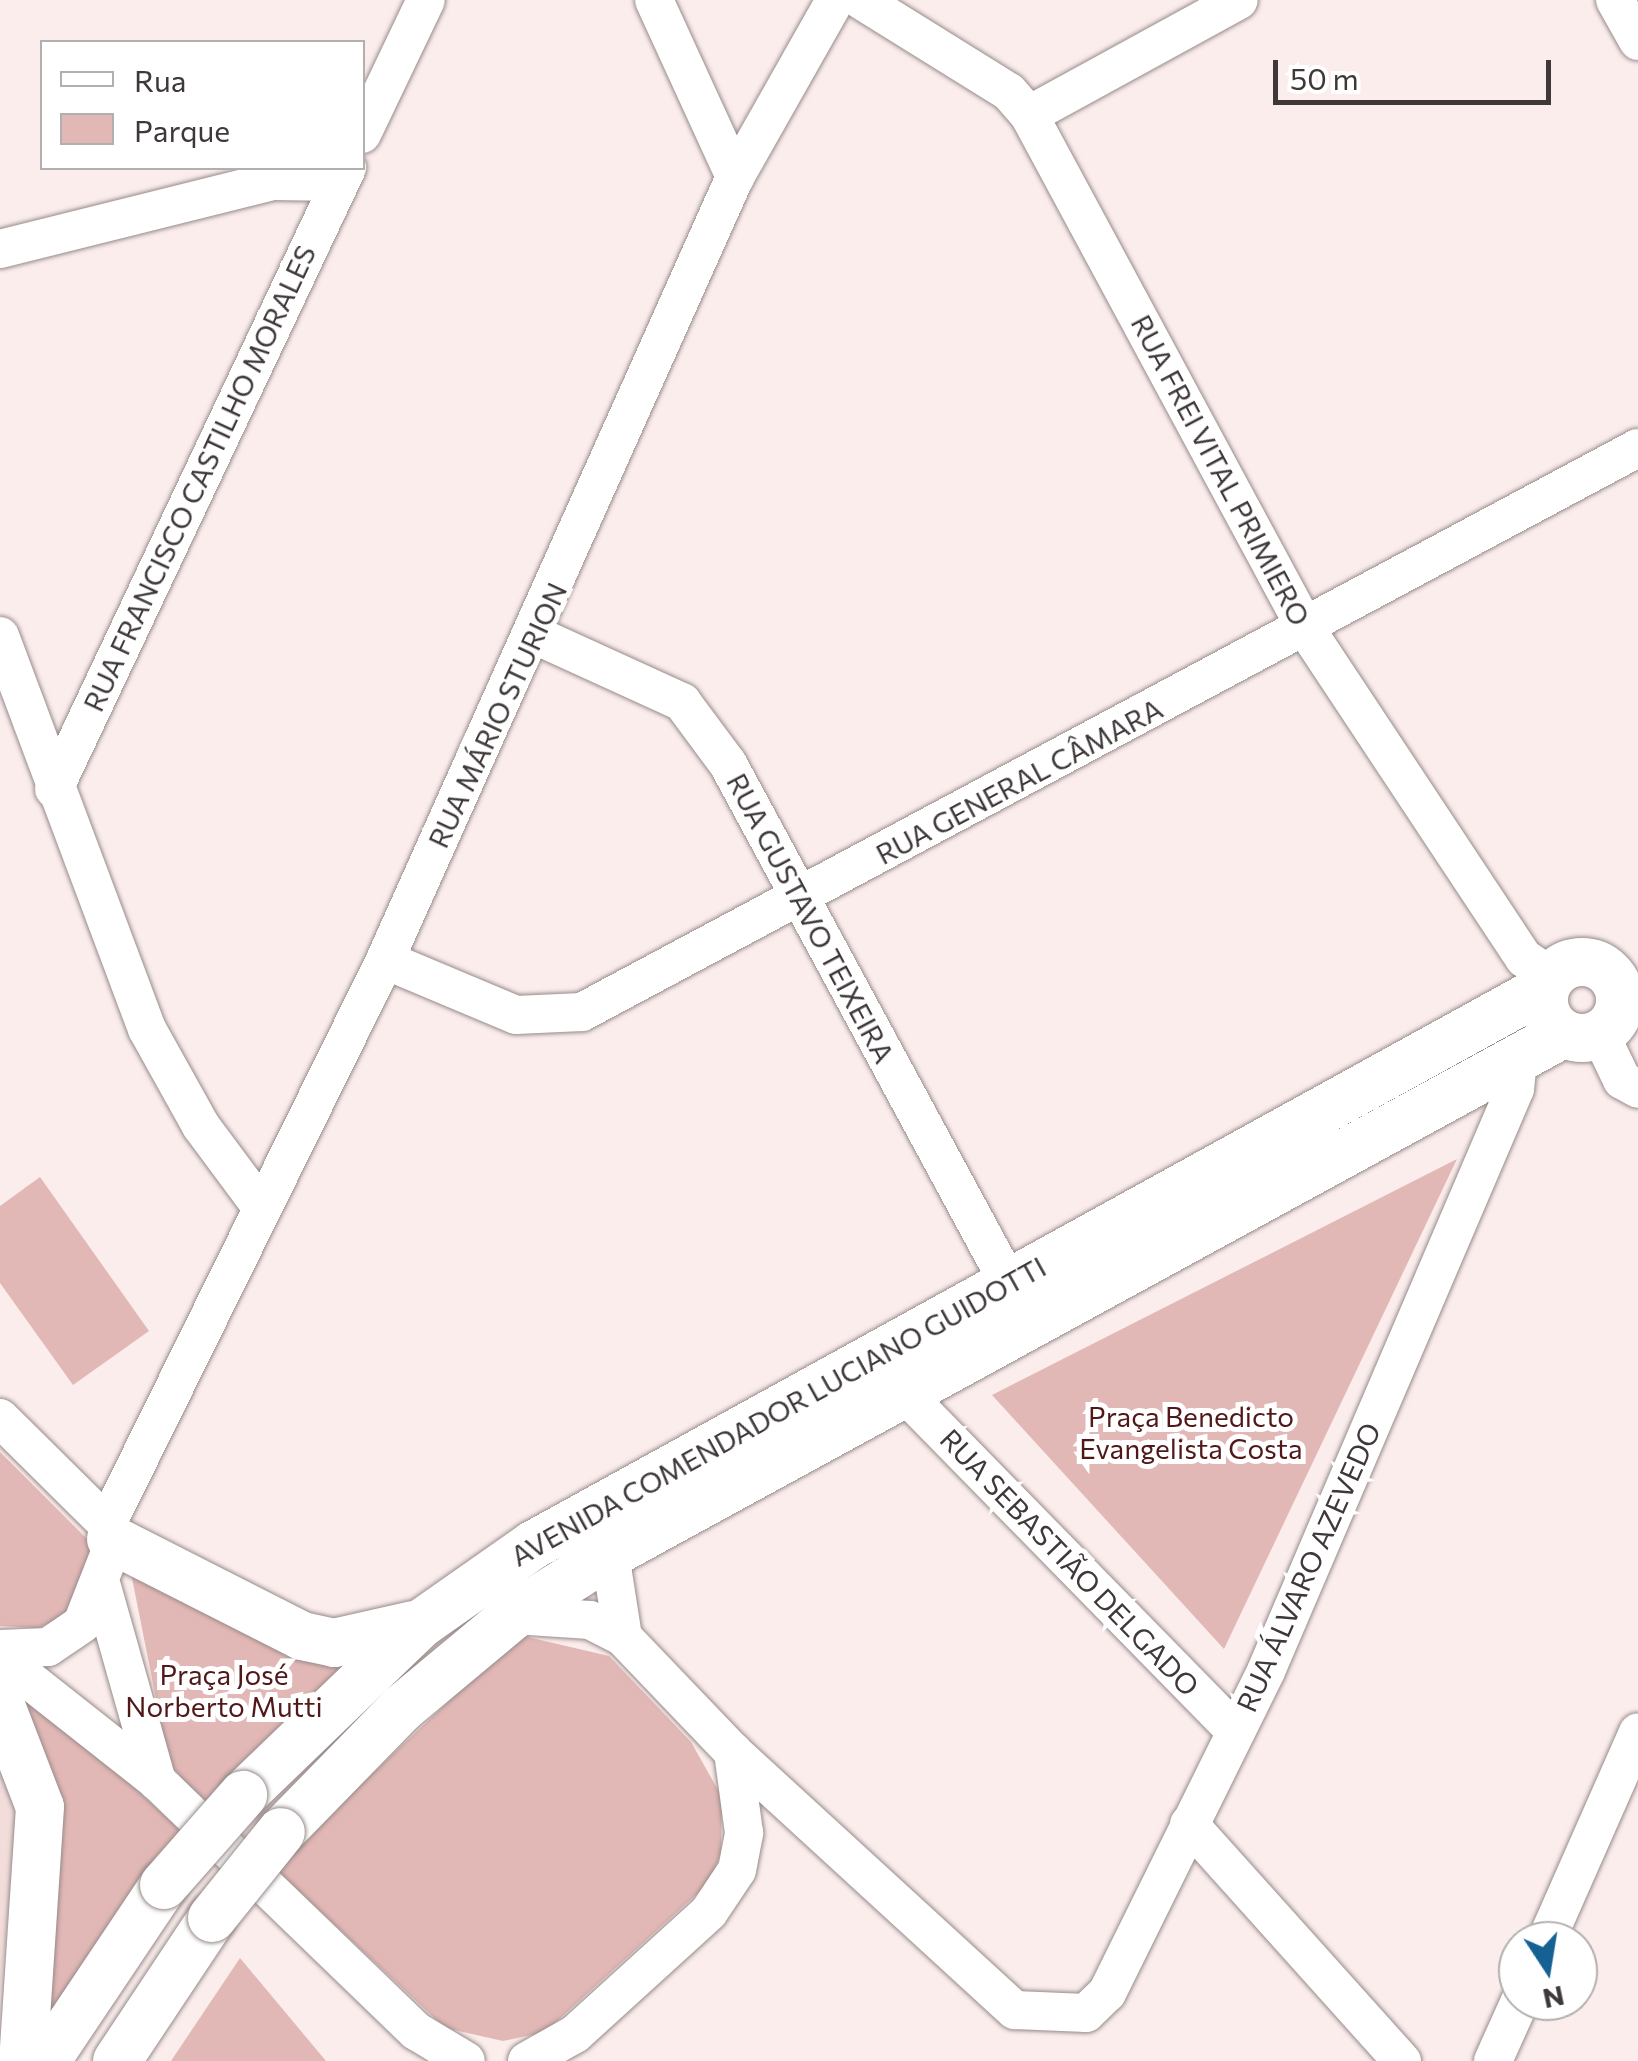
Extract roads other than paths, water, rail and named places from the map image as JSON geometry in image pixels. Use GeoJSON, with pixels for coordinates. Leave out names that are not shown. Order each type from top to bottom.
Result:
{"type":"FeatureCollection","features":[{"type":"Feature","properties":{"kind":"main road"},"geometry":{"type":"LineString","coordinates":[[1548,982],[1546,1014],[1610,996]]}},
{"type":"Feature","properties":{"kind":"main road","name":"AVENIDA COMENDADOR LUCIANO GUIDOTTI"},"geometry":{"type":"LineString","coordinates":[[46,2061],[164,1885],[243,1795],[422,1622],[533,1545],[1548,982]]}},
{"type":"Feature","properties":{"kind":"main road","name":"AVENIDA COMENDADOR LUCIANO GUIDOTTI"},"geometry":{"type":"LineString","coordinates":[[117,2061],[212,1918],[280,1832],[401,1709],[514,1615],[610,1554],[1518,1062],[1610,996]]}},
{"type":"Feature","properties":{"kind":"main road"},"geometry":{"type":"LineString","coordinates":[[109,1532],[302,1636],[334,1643],[422,1622]]}},
{"type":"Feature","properties":{"kind":"main road"},"geometry":{"type":"LineString","coordinates":[[0,1703],[40,1807],[24,2061]]}},
{"type":"Feature","properties":{"kind":"street"},"geometry":{"type":"LineString","coordinates":[[365,128],[426,0]]}},
{"type":"Feature","properties":{"kind":"street"},"geometry":{"type":"LineString","coordinates":[[654,0],[735,177]]}},
{"type":"Feature","properties":{"kind":"street","name":"RUA MÁRIO STURION"},"geometry":{"type":"LineString","coordinates":[[102,1588],[109,1532],[154,1428],[385,960],[535,635],[735,177],[834,0]]}},
{"type":"Feature","properties":{"kind":"street","name":"RUA FREI VITAL PRIMIERO"},"geometry":{"type":"LineString","coordinates":[[861,0],[1009,92],[1029,115],[1306,629],[1524,958],[1548,982]]}},
{"type":"Feature","properties":{"kind":"street"},"geometry":{"type":"LineString","coordinates":[[1029,115],[1239,0]]}},
{"type":"Feature","properties":{"kind":"street"},"geometry":{"type":"LineString","coordinates":[[1615,0],[1638,40]]}},
{"type":"Feature","properties":{"kind":"street"},"geometry":{"type":"LineString","coordinates":[[0,249],[273,182],[343,174]]}},
{"type":"Feature","properties":{"kind":"street","name":"RUA FRANCISCO CASTILHO MORALES"},"geometry":{"type":"LineString","coordinates":[[54,789],[343,174]]}},
{"type":"Feature","properties":{"kind":"street","name":"RUA GENERAL CÂMARA"},"geometry":{"type":"LineString","coordinates":[[385,960],[516,1014],[582,1012],[1306,629],[1638,448]]}},
{"type":"Feature","properties":{"kind":"street","name":"RUA GUSTAVO TEIXEIRA"},"geometry":{"type":"LineString","coordinates":[[535,635],[682,702],[728,764],[1008,1282]]}},
{"type":"Feature","properties":{"kind":"street"},"geometry":{"type":"LineString","coordinates":[[0,636],[54,789],[147,1029],[200,1126],[262,1208]]}},
{"type":"Feature","properties":{"kind":"street"},"geometry":{"type":"LineString","coordinates":[[1610,996],[1622,1080],[1638,1089]]}},
{"type":"Feature","properties":{"kind":"street","name":"RUA ÁLVARO AZEVEDO"},"geometry":{"type":"LineString","coordinates":[[733,1752],[1015,2010],[1086,2013],[1106,1993],[1236,1732],[1515,1089],[1518,1062]]}},
{"type":"Feature","properties":{"kind":"street","name":"RUA SEBASTIÃO DELGADO"},"geometry":{"type":"LineString","coordinates":[[904,1393],[1236,1732]]}},
{"type":"Feature","properties":{"kind":"street"},"geometry":{"type":"LineString","coordinates":[[0,1418],[68,1482],[109,1532]]}},
{"type":"Feature","properties":{"kind":"street","name":"RUA MÁRIO STURION"},"geometry":{"type":"LineString","coordinates":[[68,1482],[108,1468],[154,1428]]}},
{"type":"Feature","properties":{"kind":"street"},"geometry":{"type":"LineString","coordinates":[[610,1554],[623,1637]]}},
{"type":"Feature","properties":{"kind":"street"},"geometry":{"type":"LineString","coordinates":[[0,1649],[48,1647],[82,1624],[102,1588]]}},
{"type":"Feature","properties":{"kind":"street"},"geometry":{"type":"LineString","coordinates":[[102,1588],[157,1781]]}},
{"type":"Feature","properties":{"kind":"street"},"geometry":{"type":"LineString","coordinates":[[514,1615],[590,1620],[623,1637],[733,1752],[744,1833],[736,1870],[709,1912],[574,2034],[527,2061]]}},
{"type":"Feature","properties":{"kind":"street"},"geometry":{"type":"LineString","coordinates":[[0,1657],[157,1781],[416,2031],[466,2061]]}},
{"type":"Feature","properties":{"kind":"street"},"geometry":{"type":"LineString","coordinates":[[1555,1921],[1638,1732]]}},
{"type":"Feature","properties":{"kind":"street"},"geometry":{"type":"LineString","coordinates":[[1189,1824],[1402,2061]]}},
{"type":"Feature","properties":{"kind":"street"},"geometry":{"type":"LineString","coordinates":[[1493,2061],[1511,2021]]}},
{"type":"Feature","properties":{"kind":"park label","name":"Praça Benedicto Evangelista Costa"},"geometry":{"type":"Point","coordinates":[1191,1432]}},
{"type":"Feature","properties":{"kind":"park label","name":"Praça José Norberto Mutti"},"geometry":{"type":"Point","coordinates":[224,1690]}}]}
